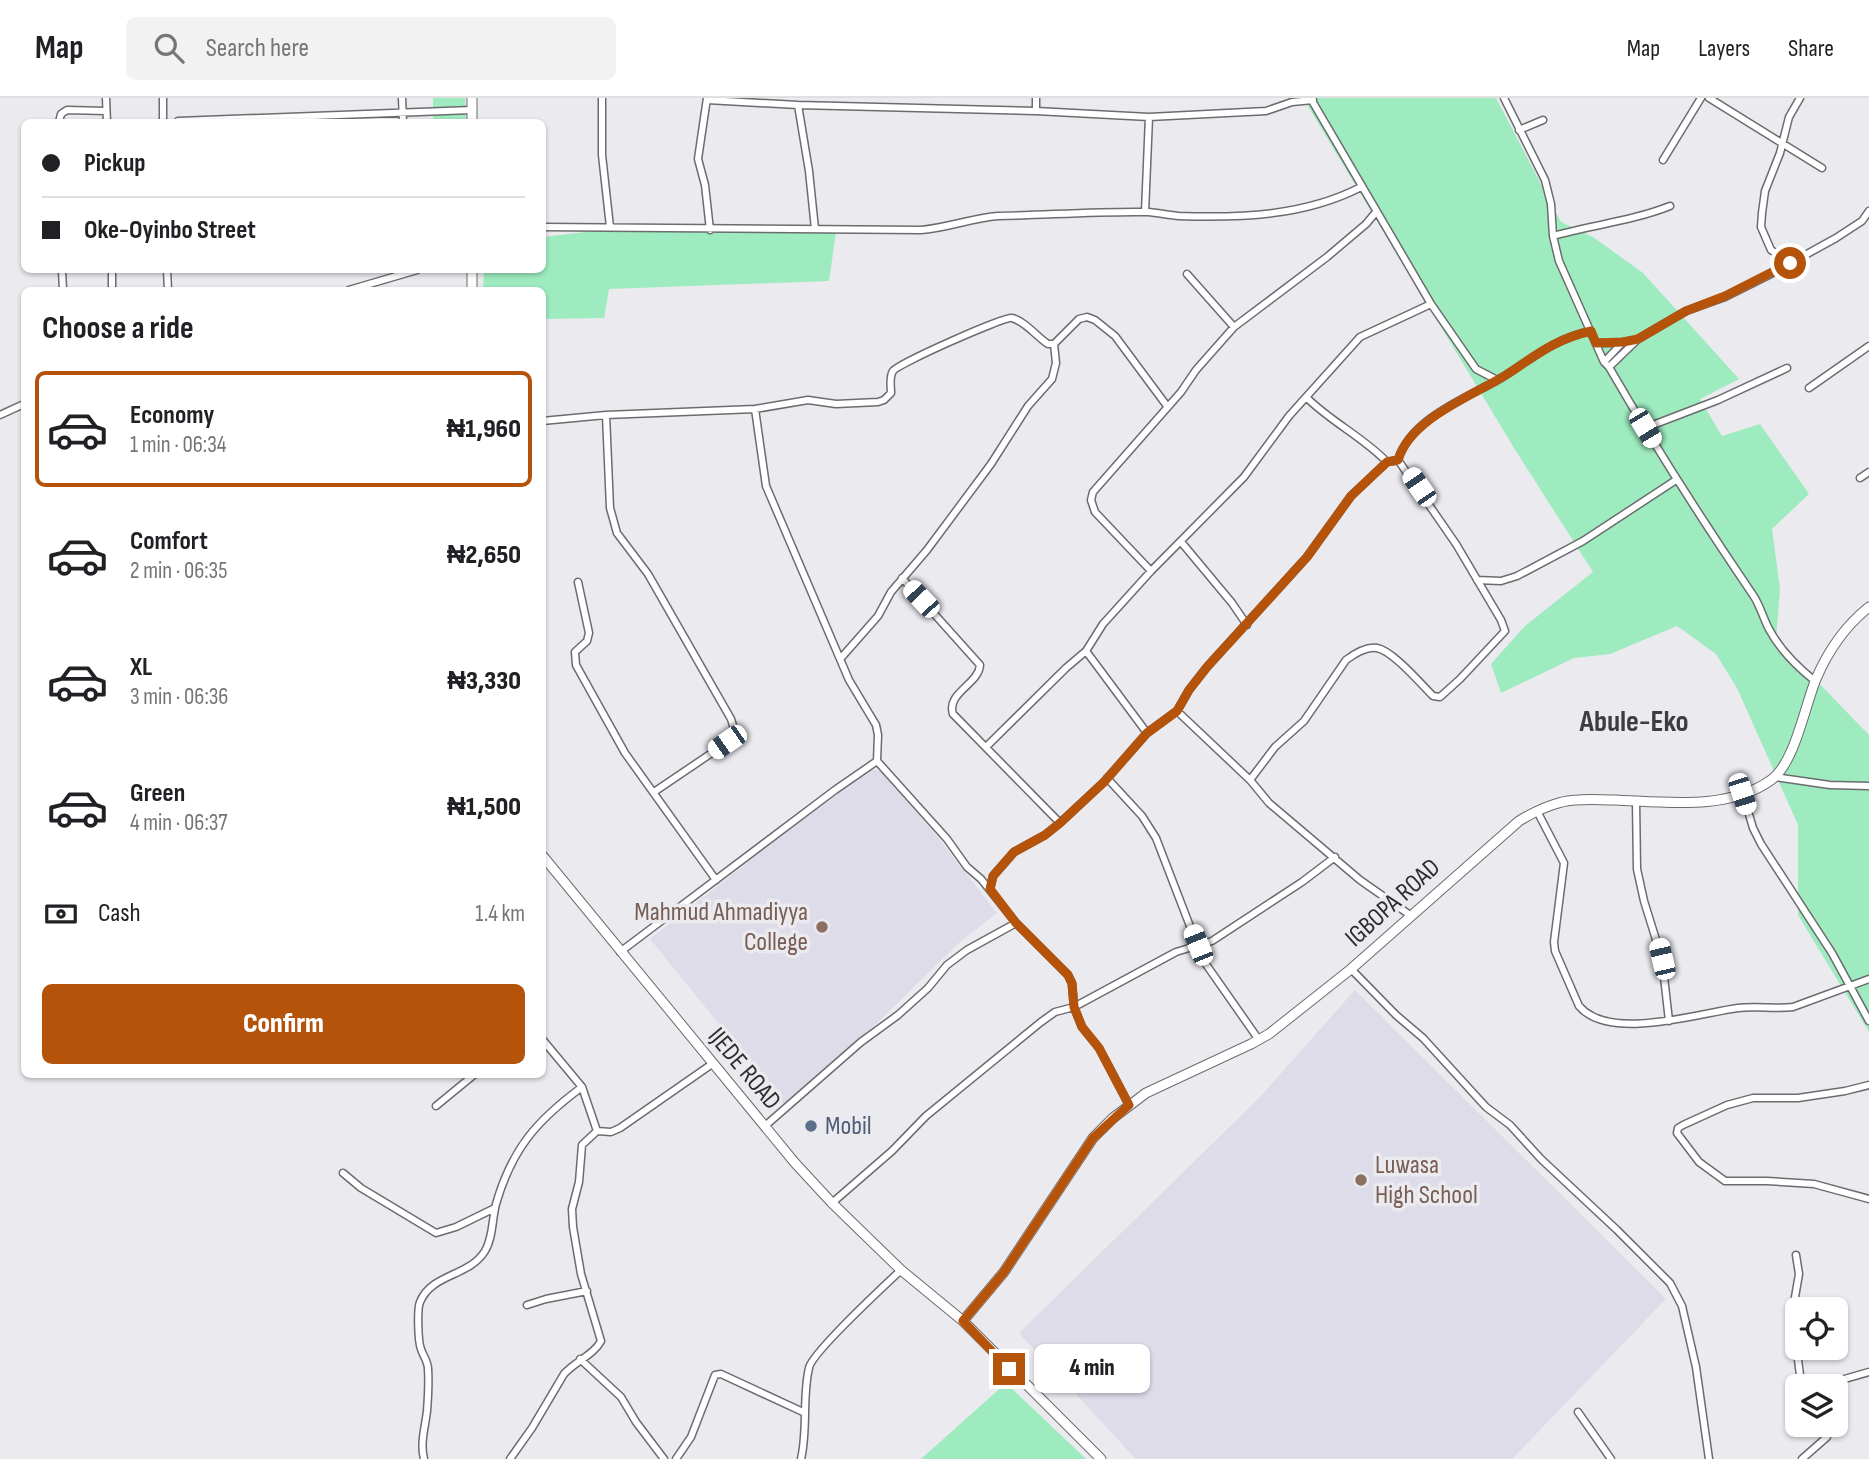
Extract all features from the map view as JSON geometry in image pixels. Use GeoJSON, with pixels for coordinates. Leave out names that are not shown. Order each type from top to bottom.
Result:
{"type":"FeatureCollection","features":[{"type":"Feature","properties":{"kind":"street"},"geometry":{"type":"LineString","coordinates":[[106,98],[107,119]]}},
{"type":"Feature","properties":{"kind":"street"},"geometry":{"type":"LineString","coordinates":[[163,98],[163,119]]}},
{"type":"Feature","properties":{"kind":"street"},"geometry":{"type":"LineString","coordinates":[[402,98],[403,119]]}},
{"type":"Feature","properties":{"kind":"street"},"geometry":{"type":"LineString","coordinates":[[472,98],[472,119]]}},
{"type":"Feature","properties":{"kind":"street"},"geometry":{"type":"LineString","coordinates":[[602,98],[602,155],[610,227]]}},
{"type":"Feature","properties":{"kind":"street"},"geometry":{"type":"LineString","coordinates":[[1036,98],[1036,111]]}},
{"type":"Feature","properties":{"kind":"street"},"geometry":{"type":"LineString","coordinates":[[1504,98],[1545,180],[1551,204],[1553,236],[1564,273],[1607,364],[1676,480],[1756,600],[1768,628],[1782,650],[1815,681]]}},
{"type":"Feature","properties":{"kind":"street"},"geometry":{"type":"LineString","coordinates":[[1664,160],[1701,98]]}},
{"type":"Feature","properties":{"kind":"street"},"geometry":{"type":"LineString","coordinates":[[1709,98],[1822,168]]}},
{"type":"Feature","properties":{"kind":"street"},"geometry":{"type":"LineString","coordinates":[[1790,263],[1771,250],[1761,227],[1765,191],[1789,117],[1800,98]]}},
{"type":"Feature","properties":{"kind":"street"},"geometry":{"type":"LineString","coordinates":[[710,230],[705,185],[698,159],[707,99],[798,105],[1036,111],[1149,117],[1266,111],[1292,102],[1312,99],[1431,304],[1476,369],[1497,380]]}},
{"type":"Feature","properties":{"kind":"street"},"geometry":{"type":"LineString","coordinates":[[798,105],[815,229]]}},
{"type":"Feature","properties":{"kind":"street"},"geometry":{"type":"LineString","coordinates":[[60,119],[61,114],[67,110],[106,111]]}},
{"type":"Feature","properties":{"kind":"street"},"geometry":{"type":"LineString","coordinates":[[234,119],[472,110]]}},
{"type":"Feature","properties":{"kind":"street"},"geometry":{"type":"LineString","coordinates":[[1145,212],[1149,117]]}},
{"type":"Feature","properties":{"kind":"street"},"geometry":{"type":"LineString","coordinates":[[1519,130],[1543,120]]}},
{"type":"Feature","properties":{"kind":"street"},"geometry":{"type":"LineString","coordinates":[[546,227],[920,230],[938,229],[989,217],[1145,212],[1175,216],[1248,216],[1318,205],[1337,200],[1361,187]]}},
{"type":"Feature","properties":{"kind":"street"},"geometry":{"type":"LineString","coordinates":[[1553,236],[1648,215],[1670,206]]}},
{"type":"Feature","properties":{"kind":"street"},"geometry":{"type":"LineString","coordinates":[[1607,364],[1638,339],[1686,311],[1725,296],[1790,263],[1862,221],[1869,211]]}},
{"type":"Feature","properties":{"kind":"street"},"geometry":{"type":"LineString","coordinates":[[1151,571],[1095,512],[1091,500],[1093,492],[1234,327],[1327,257],[1361,229],[1376,212]]}},
{"type":"Feature","properties":{"kind":"street"},"geometry":{"type":"LineString","coordinates":[[359,287],[407,273]]}},
{"type":"Feature","properties":{"kind":"street"},"geometry":{"type":"LineString","coordinates":[[1187,274],[1234,327]]}},
{"type":"Feature","properties":{"kind":"street"},"geometry":{"type":"LineString","coordinates":[[986,747],[1086,651],[1103,624],[1244,477],[1289,416],[1360,337],[1431,304]]}},
{"type":"Feature","properties":{"kind":"street"},"geometry":{"type":"LineString","coordinates":[[546,421],[606,415],[755,409],[808,400],[836,404],[884,400],[891,393],[891,375],[896,368],[1006,317],[1017,320],[1048,344],[1054,344],[1079,319],[1087,317],[1095,320],[1115,336],[1167,406]]}},
{"type":"Feature","properties":{"kind":"street"},"geometry":{"type":"LineString","coordinates":[[1398,460],[1403,446],[1427,422],[1557,341],[1591,331]]}},
{"type":"Feature","properties":{"kind":"street"},"geometry":{"type":"LineString","coordinates":[[1596,343],[1638,339]]}},
{"type":"Feature","properties":{"kind":"street"},"geometry":{"type":"LineString","coordinates":[[1607,364],[1623,342]]}},
{"type":"Feature","properties":{"kind":"street"},"geometry":{"type":"LineString","coordinates":[[841,658],[878,616],[891,592],[935,540],[991,464],[1028,406],[1052,379],[1056,363],[1054,344]]}},
{"type":"Feature","properties":{"kind":"street"},"geometry":{"type":"LineString","coordinates":[[1809,388],[1869,346]]}},
{"type":"Feature","properties":{"kind":"street"},"geometry":{"type":"LineString","coordinates":[[1645,428],[1718,400],[1787,368]]}},
{"type":"Feature","properties":{"kind":"street"},"geometry":{"type":"LineString","coordinates":[[1306,397],[1321,411],[1371,446],[1387,462]]}},
{"type":"Feature","properties":{"kind":"street"},"geometry":{"type":"LineString","coordinates":[[0,415],[21,405]]}},
{"type":"Feature","properties":{"kind":"street"},"geometry":{"type":"LineString","coordinates":[[755,409],[766,486],[849,680],[876,725],[877,761],[947,839],[967,867],[990,889],[1016,923],[1068,975],[1072,984],[1074,1007],[1082,1027],[1099,1048],[1129,1105]]}},
{"type":"Feature","properties":{"kind":"street"},"geometry":{"type":"LineString","coordinates":[[606,415],[610,508],[617,533],[648,573],[731,719],[735,733],[727,742],[654,792]]}},
{"type":"Feature","properties":{"kind":"street"},"geometry":{"type":"LineString","coordinates":[[990,889],[993,876],[1014,852],[1045,835],[1060,823],[1107,778],[1147,733],[1177,711],[1207,667],[1307,557],[1351,496],[1387,462],[1398,460]]}},
{"type":"Feature","properties":{"kind":"street"},"geometry":{"type":"LineString","coordinates":[[1250,780],[1275,747],[1304,721],[1346,660],[1353,654],[1376,648],[1388,653],[1433,696],[1440,697],[1505,631],[1504,625],[1429,502],[1398,460]]}},
{"type":"Feature","properties":{"kind":"street"},"geometry":{"type":"LineString","coordinates":[[1860,478],[1869,472]]}},
{"type":"Feature","properties":{"kind":"street"},"geometry":{"type":"LineString","coordinates":[[1477,580],[1501,581],[1517,576],[1583,541],[1676,480]]}},
{"type":"Feature","properties":{"kind":"street"},"geometry":{"type":"LineString","coordinates":[[1182,543],[1247,625]]}},
{"type":"Feature","properties":{"kind":"street"},"geometry":{"type":"LineString","coordinates":[[902,578],[980,665],[978,674],[954,699],[951,709],[1060,823]]}},
{"type":"Feature","properties":{"kind":"street"},"geometry":{"type":"LineString","coordinates":[[578,582],[589,633],[587,642],[575,652],[576,665],[625,753],[716,880]]}},
{"type":"Feature","properties":{"kind":"street"},"geometry":{"type":"LineString","coordinates":[[1869,607],[1839,637],[1827,655],[1788,757],[1775,777],[1830,785],[1869,786]]}},
{"type":"Feature","properties":{"kind":"street"},"geometry":{"type":"LineString","coordinates":[[1086,651],[1147,733]]}},
{"type":"Feature","properties":{"kind":"street"},"geometry":{"type":"LineString","coordinates":[[1177,711],[1250,780],[1269,803],[1360,880],[1410,915]]}},
{"type":"Feature","properties":{"kind":"street"},"geometry":{"type":"LineString","coordinates":[[620,952],[877,761]]}},
{"type":"Feature","properties":{"kind":"street","name":"IGBOPA ROAD"},"geometry":{"type":"LineString","coordinates":[[963,1321],[1004,1272],[1093,1138],[1129,1105],[1146,1093],[1259,1040],[1305,1007],[1504,833],[1537,811],[1562,802],[1587,799],[1695,802],[1742,794],[1775,777]]}},
{"type":"Feature","properties":{"kind":"street"},"geometry":{"type":"LineString","coordinates":[[1107,778],[1142,816],[1156,838],[1203,960],[1259,1040]]}},
{"type":"Feature","properties":{"kind":"street"},"geometry":{"type":"LineString","coordinates":[[1742,794],[1761,844],[1832,953],[1868,1015]]}},
{"type":"Feature","properties":{"kind":"street"},"geometry":{"type":"LineString","coordinates":[[1636,801],[1637,869],[1662,959],[1669,1021]]}},
{"type":"Feature","properties":{"kind":"street"},"geometry":{"type":"LineString","coordinates":[[1537,811],[1564,863],[1555,951],[1579,1006],[1586,1014],[1610,1022],[1669,1021],[1738,1008],[1793,1007],[1869,979]]}},
{"type":"Feature","properties":{"kind":"street"},"geometry":{"type":"LineString","coordinates":[[832,1203],[892,1151],[926,1116],[1041,1021],[1055,1012],[1074,1007],[1176,952],[1212,941],[1302,883],[1335,857]]}},
{"type":"Feature","properties":{"kind":"street","name":"IJEDE ROAD"},"geometry":{"type":"LineString","coordinates":[[546,860],[712,1064],[832,1203],[901,1270],[963,1321],[1101,1459]]}},
{"type":"Feature","properties":{"kind":"street"},"geometry":{"type":"LineString","coordinates":[[981,879],[993,876]]}},
{"type":"Feature","properties":{"kind":"street"},"geometry":{"type":"LineString","coordinates":[[765,1126],[861,1042],[898,1015],[928,988],[947,965],[967,950],[1016,923]]}},
{"type":"Feature","properties":{"kind":"street"},"geometry":{"type":"LineString","coordinates":[[1351,969],[1423,1038],[1486,1107],[1510,1125],[1541,1159],[1670,1283],[1682,1306],[1696,1367],[1709,1459]]}},
{"type":"Feature","properties":{"kind":"street"},"geometry":{"type":"LineString","coordinates":[[546,1044],[582,1087],[597,1130]]}},
{"type":"Feature","properties":{"kind":"street"},"geometry":{"type":"LineString","coordinates":[[597,1130],[611,1132],[620,1128],[712,1064]]}},
{"type":"Feature","properties":{"kind":"street"},"geometry":{"type":"LineString","coordinates":[[436,1106],[470,1078]]}},
{"type":"Feature","properties":{"kind":"street"},"geometry":{"type":"LineString","coordinates":[[1869,1085],[1798,1098],[1753,1098],[1727,1105],[1683,1125],[1677,1133],[1699,1162],[1725,1181],[1814,1184],[1869,1199]]}},
{"type":"Feature","properties":{"kind":"street"},"geometry":{"type":"LineString","coordinates":[[424,1459],[422,1440],[427,1412],[428,1367],[420,1349],[418,1304],[431,1284],[467,1269],[485,1252],[489,1244],[495,1208],[514,1155],[527,1136],[551,1111],[582,1087]]}},
{"type":"Feature","properties":{"kind":"street"},"geometry":{"type":"LineString","coordinates":[[510,1459],[533,1428],[564,1374],[596,1349],[601,1341],[581,1273],[572,1209],[579,1182],[582,1145],[597,1130]]}},
{"type":"Feature","properties":{"kind":"street"},"geometry":{"type":"LineString","coordinates":[[343,1173],[361,1188],[436,1233],[456,1227],[495,1208]]}},
{"type":"Feature","properties":{"kind":"street"},"geometry":{"type":"LineString","coordinates":[[1796,1255],[1799,1274],[1794,1303],[1795,1337],[1800,1374]]}},
{"type":"Feature","properties":{"kind":"street"},"geometry":{"type":"LineString","coordinates":[[801,1459],[806,1435],[803,1412],[810,1362],[901,1270]]}},
{"type":"Feature","properties":{"kind":"street"},"geometry":{"type":"LineString","coordinates":[[527,1305],[546,1298],[587,1291]]}},
{"type":"Feature","properties":{"kind":"street"},"geometry":{"type":"LineString","coordinates":[[580,1359],[621,1396],[636,1422],[664,1459]]}},
{"type":"Feature","properties":{"kind":"street"},"geometry":{"type":"LineString","coordinates":[[1848,1378],[1869,1372]]}},
{"type":"Feature","properties":{"kind":"street"},"geometry":{"type":"LineString","coordinates":[[676,1459],[691,1437],[715,1375],[721,1374],[803,1412]]}},
{"type":"Feature","properties":{"kind":"street"},"geometry":{"type":"LineString","coordinates":[[1578,1412],[1611,1459]]}},
{"type":"Feature","properties":{"kind":"street"},"geometry":{"type":"LineString","coordinates":[[1802,1459],[1827,1437]]}},
{"type":"Feature","properties":{"kind":"shaded area","name":"Mahmud Ahmadiyya College"},"geometry":{"type":"Polygon","coordinates":[[[873,770],[880,771],[932,830],[997,913],[961,941],[876,1024],[784,1104],[650,939],[838,792],[873,770]]]}},
{"type":"Feature","properties":{"kind":"shaded area","name":"Luwasa High School"},"geometry":{"type":"Polygon","coordinates":[[[1355,990],[1666,1299],[1512,1459],[1136,1459],[1019,1333],[1259,1098],[1355,990]]]}},
{"type":"Feature","properties":{"kind":"green space"},"geometry":{"type":"Polygon","coordinates":[[[433,98],[465,98],[466,119],[433,119],[433,98]]]}},
{"type":"Feature","properties":{"kind":"green space"},"geometry":{"type":"Polygon","coordinates":[[[1303,98],[1496,98],[1561,222],[1593,237],[1643,273],[1739,379],[1700,399],[1722,436],[1760,424],[1809,494],[1772,529],[1780,589],[1776,639],[1869,735],[1869,1032],[1798,915],[1798,825],[1737,688],[1716,654],[1677,626],[1610,654],[1574,658],[1501,693],[1491,664],[1525,626],[1593,572],[1514,448],[1303,98]]]}},
{"type":"Feature","properties":{"kind":"green space"},"geometry":{"type":"Polygon","coordinates":[[[586,232],[836,232],[829,281],[609,289],[604,318],[546,319],[546,287],[483,287],[484,273],[546,273],[546,237],[586,232]]]}},
{"type":"Feature","properties":{"kind":"green space"},"geometry":{"type":"Polygon","coordinates":[[[1006,1383],[1086,1459],[921,1459],[1006,1383]]]}},
{"type":"Feature","properties":{"kind":"place","name":"Mahmud Ahmadiyya College"},"geometry":{"type":"Point","coordinates":[822,927]}},
{"type":"Feature","properties":{"kind":"place","name":"Mobil"},"geometry":{"type":"Point","coordinates":[811,1126]}},
{"type":"Feature","properties":{"kind":"place","name":"Luwasa High School"},"geometry":{"type":"Point","coordinates":[1361,1180]}},
{"type":"Feature","properties":{"kind":"district","name":"Abule-Eko"},"geometry":{"type":"Point","coordinates":[1634,722]}},
{"type":"Feature","properties":{"kind":"route"},"geometry":{"type":"LineString","coordinates":[[1009,1369],[963,1321],[1004,1272],[1093,1138],[1129,1105],[1099,1048],[1082,1027],[1074,1007],[1072,984],[1068,975],[1016,923],[990,889],[993,876],[1014,852],[1034,842],[1060,823],[1104,782],[1147,733],[1177,711],[1207,667],[1307,557],[1351,496],[1387,462],[1398,460],[1403,446],[1427,422],[1557,341],[1591,331],[1596,343],[1638,339],[1686,311],[1725,296],[1790,263]]}}]}
